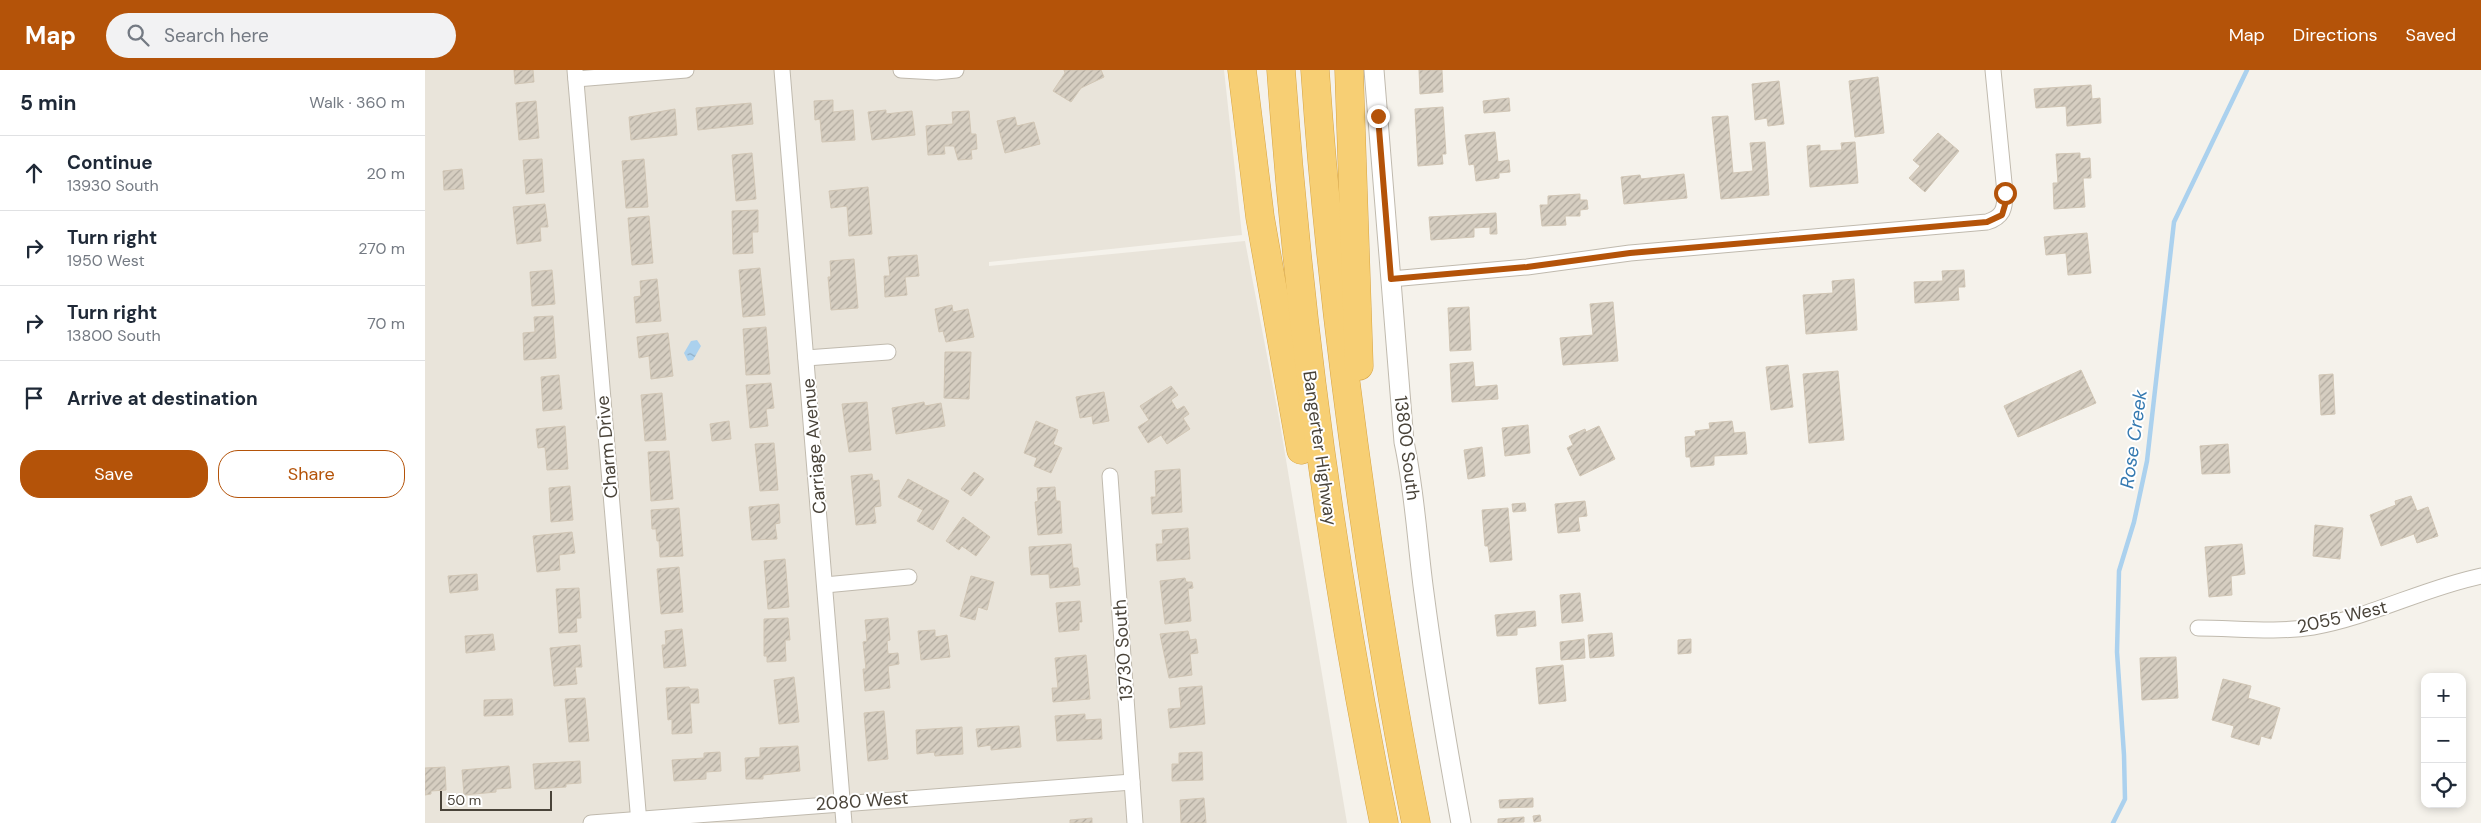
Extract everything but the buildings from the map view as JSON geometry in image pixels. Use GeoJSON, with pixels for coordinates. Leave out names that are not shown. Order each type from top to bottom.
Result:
{"type":"FeatureCollection","features":[{"type":"Feature","properties":{"kind":"highway"},"geometry":{"type":"LineString","coordinates":[[1242,70],[1260,218],[1301,450],[1324,556],[1353,661]]}},
{"type":"Feature","properties":{"kind":"highway","name":"Bangerter Highway"},"geometry":{"type":"LineString","coordinates":[[1281,70],[1292,215],[1322,472],[1353,661],[1384,823]]}},
{"type":"Feature","properties":{"kind":"highway","name":"Bangerter Highway"},"geometry":{"type":"LineString","coordinates":[[1315,70],[1339,331],[1373,579],[1416,823]]}},
{"type":"Feature","properties":{"kind":"highway"},"geometry":{"type":"LineString","coordinates":[[1349,70],[1362,436],[1373,579]]}},
{"type":"Feature","properties":{"kind":"street"},"geometry":{"type":"LineString","coordinates":[[576,74],[686,70]]}},
{"type":"Feature","properties":{"kind":"street","name":"Carriage Avenue"},"geometry":{"type":"LineString","coordinates":[[782,70],[844,823]]}},
{"type":"Feature","properties":{"kind":"street"},"geometry":{"type":"LineString","coordinates":[[901,70],[936,72],[956,70]]}},
{"type":"Feature","properties":{"kind":"street","name":"13800 South"},"geometry":{"type":"LineString","coordinates":[[1374,70],[1404,442],[1411,475],[1424,592],[1444,732],[1461,823]]}},
{"type":"Feature","properties":{"kind":"street"},"geometry":{"type":"LineString","coordinates":[[1391,279],[1527,267],[1630,253],[1987,222],[2002,215],[2005,205],[1993,70]]}},
{"type":"Feature","properties":{"kind":"street","name":"Charm Drive"},"geometry":{"type":"LineString","coordinates":[[576,74],[639,821]]}},
{"type":"Feature","properties":{"kind":"street"},"geometry":{"type":"LineString","coordinates":[[806,358],[888,352]]}},
{"type":"Feature","properties":{"kind":"street","name":"13730 South"},"geometry":{"type":"LineString","coordinates":[[1110,476],[1135,823]]}},
{"type":"Feature","properties":{"kind":"street","name":"2055 West"},"geometry":{"type":"LineString","coordinates":[[2198,628],[2286,630],[2313,627],[2380,609],[2481,576]]}},
{"type":"Feature","properties":{"kind":"street"},"geometry":{"type":"LineString","coordinates":[[825,585],[909,577]]}},
{"type":"Feature","properties":{"kind":"street","name":"2080 West"},"geometry":{"type":"LineString","coordinates":[[591,823],[639,821],[842,803],[1132,782]]}},
{"type":"Feature","properties":{"kind":"shaded area"},"geometry":{"type":"Polygon","coordinates":[[[425,70],[1224,70],[1242,235],[989,262],[989,266],[1245,241],[1279,418],[1347,823],[425,823],[425,70]]]}},
{"type":"Feature","properties":{"kind":"water"},"geometry":{"type":"Polygon","coordinates":[[[697,340],[701,346],[693,360],[688,361],[684,353],[691,341],[697,340]]]}},
{"type":"Feature","properties":{"kind":"waterway","name":"Rose Creek"},"geometry":{"type":"LineString","coordinates":[[2113,823],[2125,799],[2117,652],[2119,571],[2134,522],[2147,461],[2174,222],[2247,70]]}},
{"type":"Feature","properties":{"kind":"route"},"geometry":{"type":"LineString","coordinates":[[1378,116],[1391,279],[1527,267],[1630,253],[1987,222],[1997,219],[2002,215],[2005,205],[2005,193]]}}]}
